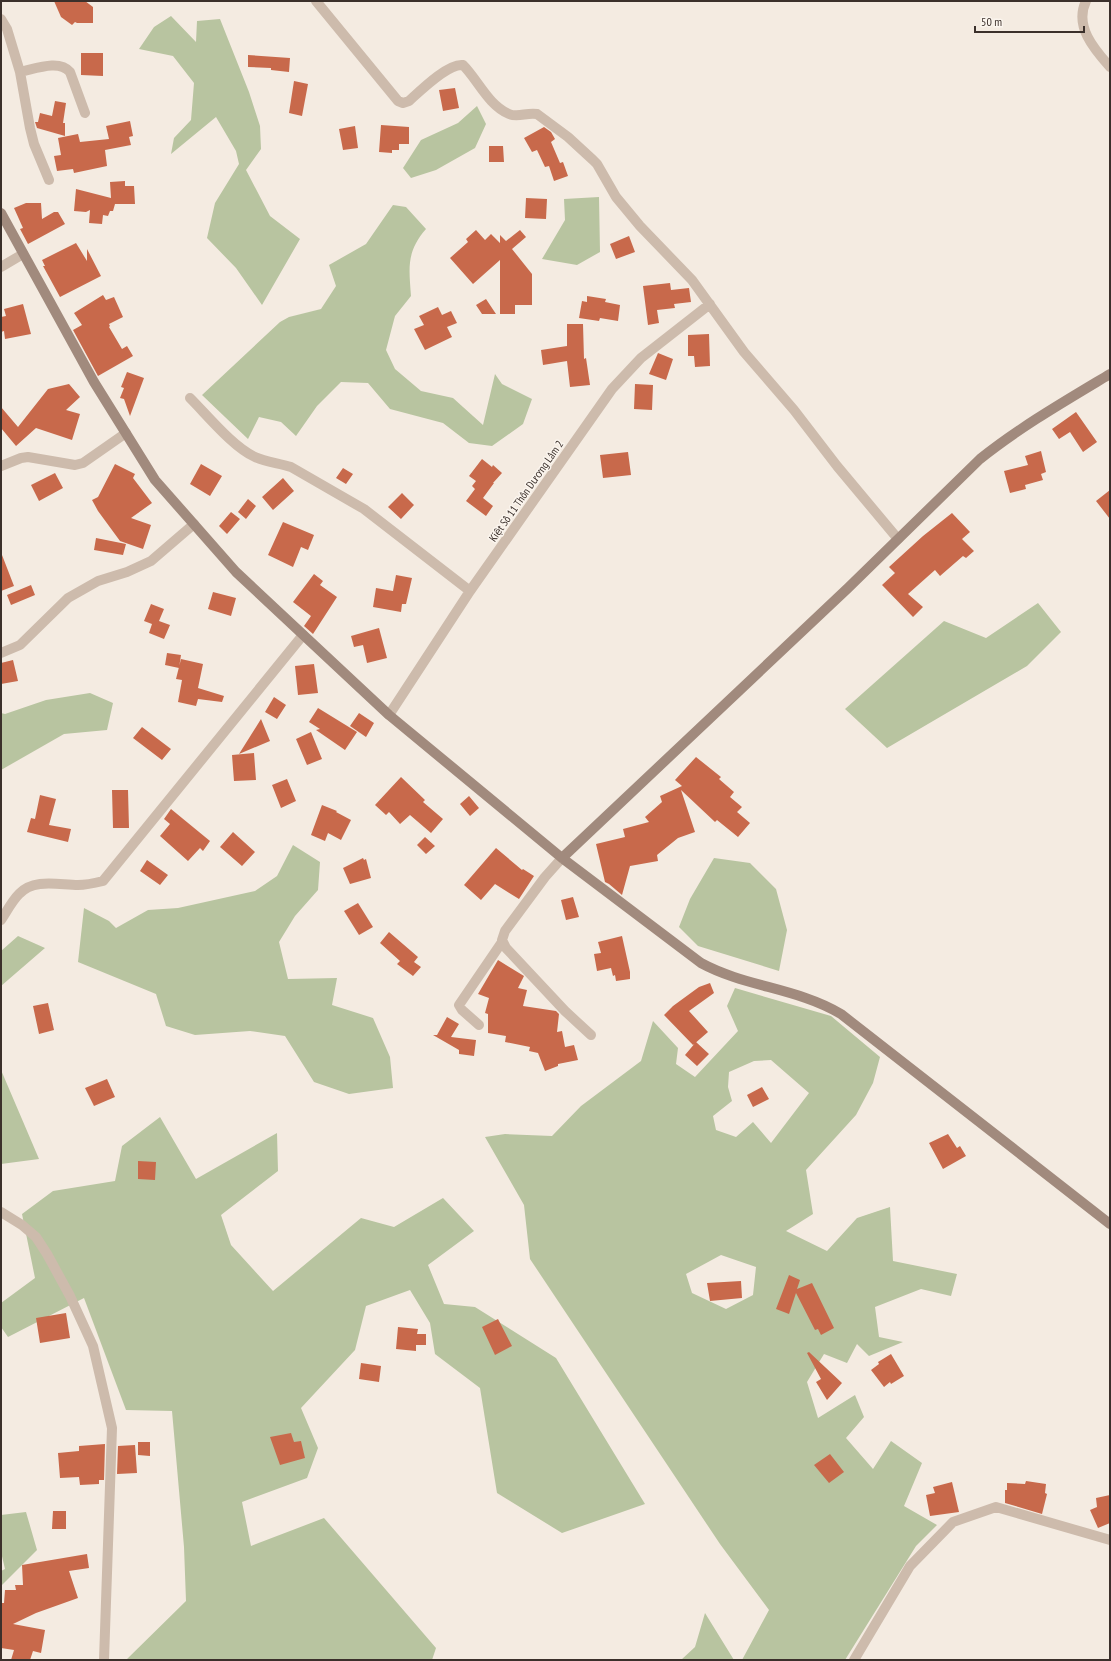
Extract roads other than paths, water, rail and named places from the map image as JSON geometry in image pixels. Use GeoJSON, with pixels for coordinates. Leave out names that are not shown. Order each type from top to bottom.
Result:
{"type":"FeatureCollection","features":[{"type":"Feature","properties":{"kind":"street"},"geometry":{"type":"LineString","coordinates":[[316,1],[401,103],[409,101],[447,70],[460,64],[466,68],[494,103],[510,115],[517,116],[532,113],[537,114],[568,137],[597,164],[616,197],[640,226],[692,280],[744,352],[794,410],[837,466],[898,539]]}},
{"type":"Feature","properties":{"kind":"street"},"geometry":{"type":"LineString","coordinates":[[1086,1],[1083,14],[1085,33],[1092,45],[1110,67]]}},
{"type":"Feature","properties":{"kind":"street"},"geometry":{"type":"LineString","coordinates":[[1,19],[7,29],[20,72],[31,133],[49,180]]}},
{"type":"Feature","properties":{"kind":"street"},"geometry":{"type":"LineString","coordinates":[[20,72],[58,65],[66,68],[70,72],[85,113]]}},
{"type":"Feature","properties":{"kind":"street"},"geometry":{"type":"LineString","coordinates":[[1,214],[94,382],[155,480],[236,572],[389,715],[562,858],[701,963],[717,972],[812,999],[841,1014],[1110,1224]]}},
{"type":"Feature","properties":{"kind":"street"},"geometry":{"type":"LineString","coordinates":[[1,267],[23,254]]}},
{"type":"Feature","properties":{"kind":"street","name":"Kiệt Số 11 Thôn Dương Lâm 2"},"geometry":{"type":"LineString","coordinates":[[389,715],[470,591],[612,389],[641,358],[710,304]]}},
{"type":"Feature","properties":{"kind":"street"},"geometry":{"type":"LineString","coordinates":[[480,1024],[462,1010],[459,1005],[502,942],[502,937],[507,928],[544,876],[980,459],[1001,442],[1029,423],[1110,374]]}},
{"type":"Feature","properties":{"kind":"street"},"geometry":{"type":"LineString","coordinates":[[190,398],[246,452],[262,460],[291,467],[348,499],[470,591]]}},
{"type":"Feature","properties":{"kind":"street"},"geometry":{"type":"LineString","coordinates":[[1,466],[21,458],[28,457],[75,465],[83,463],[126,433]]}},
{"type":"Feature","properties":{"kind":"street"},"geometry":{"type":"LineString","coordinates":[[1,653],[20,645],[68,598],[98,581],[127,572],[151,561],[194,524]]}},
{"type":"Feature","properties":{"kind":"street"},"geometry":{"type":"LineString","coordinates":[[1,920],[18,894],[26,888],[49,883],[78,885],[94,884],[103,881],[303,635]]}},
{"type":"Feature","properties":{"kind":"street"},"geometry":{"type":"LineString","coordinates":[[502,942],[565,1011],[592,1035]]}},
{"type":"Feature","properties":{"kind":"street"},"geometry":{"type":"LineString","coordinates":[[1,1212],[22,1225],[36,1237],[70,1296],[93,1346],[112,1428],[104,1660]]}},
{"type":"Feature","properties":{"kind":"street"},"geometry":{"type":"LineString","coordinates":[[854,1660],[910,1566],[953,1522],[996,1507],[1110,1540]]}}]}
